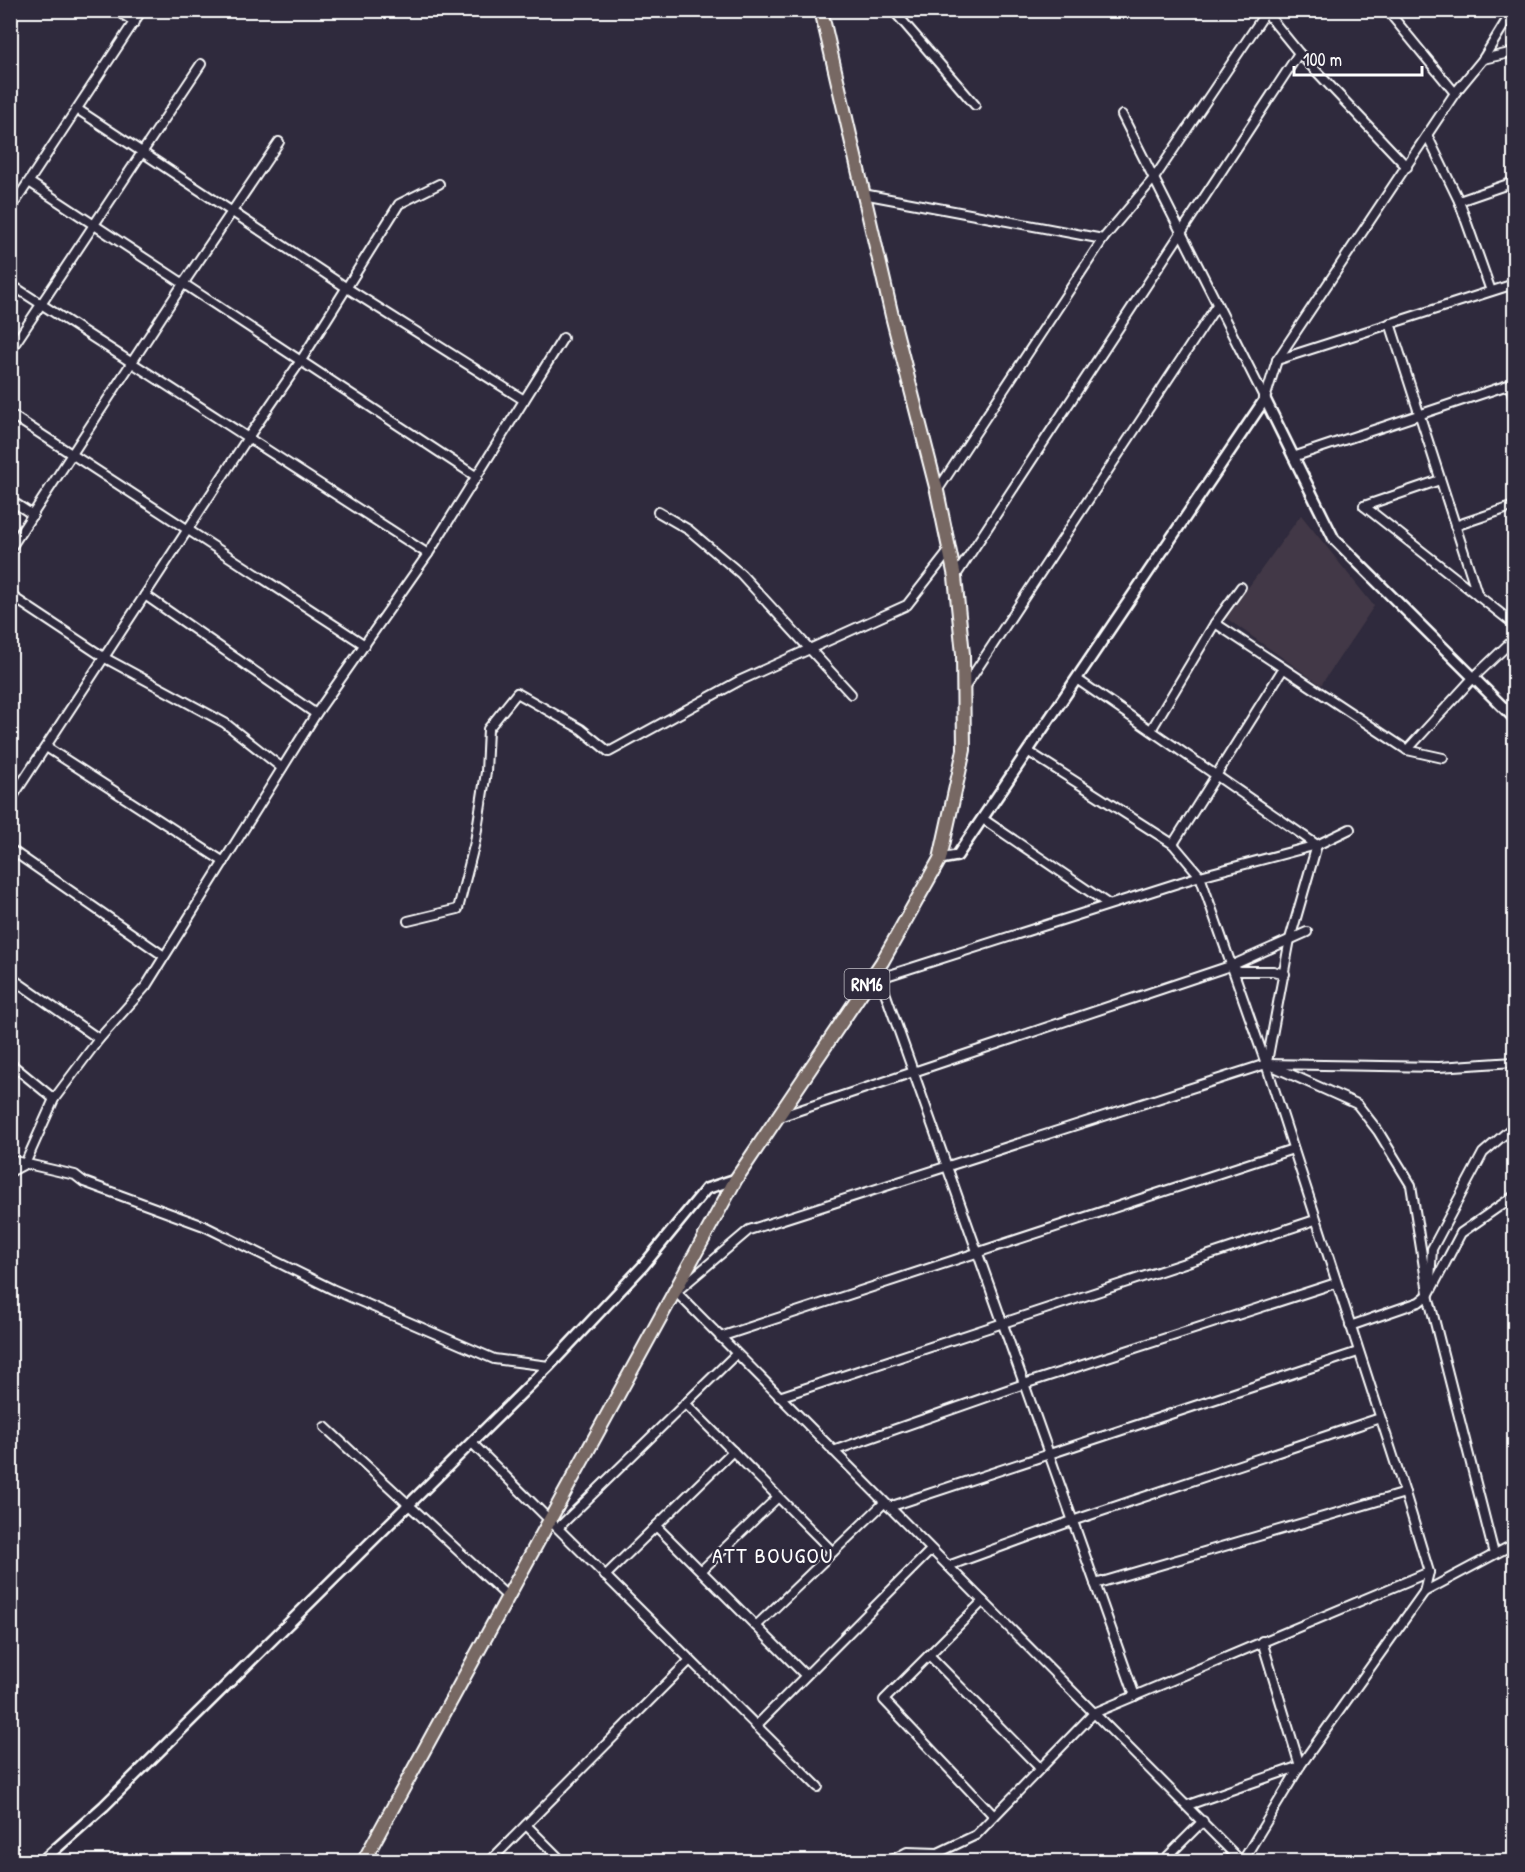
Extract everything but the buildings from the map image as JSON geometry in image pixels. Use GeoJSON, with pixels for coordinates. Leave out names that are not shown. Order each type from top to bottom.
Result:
{"type":"FeatureCollection","features":[{"type":"Feature","properties":{"kind":"main road","name":"RN16"},"geometry":{"type":"LineString","coordinates":[[363,1862],[508,1597],[554,1524],[736,1179],[874,980],[940,859],[964,750],[964,688],[955,577],[937,490],[863,194],[821,10]]}},
{"type":"Feature","properties":{"kind":"street"},"geometry":{"type":"LineString","coordinates":[[116,10],[135,22]]}},
{"type":"Feature","properties":{"kind":"street"},"geometry":{"type":"LineString","coordinates":[[10,210],[142,10]]}},
{"type":"Feature","properties":{"kind":"street"},"geometry":{"type":"LineString","coordinates":[[893,10],[975,105]]}},
{"type":"Feature","properties":{"kind":"street"},"geometry":{"type":"LineString","coordinates":[[1387,10],[1455,93]]}},
{"type":"Feature","properties":{"kind":"street"},"geometry":{"type":"LineString","coordinates":[[940,859],[957,856],[1078,680],[1266,399],[1277,360],[1428,137],[1455,93],[1483,60],[1513,10]]}},
{"type":"Feature","properties":{"kind":"street"},"geometry":{"type":"LineString","coordinates":[[937,490],[1103,239],[1155,177],[1265,11],[1299,53],[1407,167]]}},
{"type":"Feature","properties":{"kind":"street"},"geometry":{"type":"LineString","coordinates":[[1483,60],[1515,52]]}},
{"type":"Feature","properties":{"kind":"street"},"geometry":{"type":"LineString","coordinates":[[955,577],[1299,53]]}},
{"type":"Feature","properties":{"kind":"street"},"geometry":{"type":"LineString","coordinates":[[10,351],[201,64]]}},
{"type":"Feature","properties":{"kind":"street"},"geometry":{"type":"LineString","coordinates":[[77,109],[347,288],[524,400]]}},
{"type":"Feature","properties":{"kind":"street"},"geometry":{"type":"LineString","coordinates":[[1122,115],[1334,539],[1515,717]]}},
{"type":"Feature","properties":{"kind":"street"},"geometry":{"type":"LineString","coordinates":[[1428,137],[1459,201],[1491,291]]}},
{"type":"Feature","properties":{"kind":"street"},"geometry":{"type":"LineString","coordinates":[[10,549],[279,142]]}},
{"type":"Feature","properties":{"kind":"street"},"geometry":{"type":"LineString","coordinates":[[29,182],[477,477]]}},
{"type":"Feature","properties":{"kind":"street"},"geometry":{"type":"LineString","coordinates":[[1459,201],[1515,182]]}},
{"type":"Feature","properties":{"kind":"street"},"geometry":{"type":"LineString","coordinates":[[10,801],[300,362],[399,204],[439,184]]}},
{"type":"Feature","properties":{"kind":"street"},"geometry":{"type":"LineString","coordinates":[[863,194],[1103,239]]}},
{"type":"Feature","properties":{"kind":"street"},"geometry":{"type":"LineString","coordinates":[[10,284],[428,554]]}},
{"type":"Feature","properties":{"kind":"street"},"geometry":{"type":"LineString","coordinates":[[1277,360],[1515,284]]}},
{"type":"Feature","properties":{"kind":"street"},"geometry":{"type":"LineString","coordinates":[[964,688],[1217,305]]}},
{"type":"Feature","properties":{"kind":"street"},"geometry":{"type":"LineString","coordinates":[[1390,323],[1478,596]]}},
{"type":"Feature","properties":{"kind":"street"},"geometry":{"type":"LineString","coordinates":[[10,1172],[25,1164],[54,1098],[99,1039],[146,986],[316,714],[428,554],[563,338]]}},
{"type":"Feature","properties":{"kind":"street"},"geometry":{"type":"LineString","coordinates":[[1293,457],[1512,384],[1515,400]]}},
{"type":"Feature","properties":{"kind":"street"},"geometry":{"type":"LineString","coordinates":[[10,414],[365,645]]}},
{"type":"Feature","properties":{"kind":"street"},"geometry":{"type":"LineString","coordinates":[[1440,480],[1364,506],[1515,624]]}},
{"type":"Feature","properties":{"kind":"street"},"geometry":{"type":"LineString","coordinates":[[10,500],[33,515]]}},
{"type":"Feature","properties":{"kind":"street"},"geometry":{"type":"LineString","coordinates":[[1455,526],[1515,506]]}},
{"type":"Feature","properties":{"kind":"street"},"geometry":{"type":"LineString","coordinates":[[658,512],[689,530],[741,574],[808,648],[815,651],[851,694]]}},
{"type":"Feature","properties":{"kind":"street"},"geometry":{"type":"LineString","coordinates":[[408,921],[458,909],[475,842],[486,772],[488,729],[518,693],[581,729],[609,752],[699,701],[808,648],[907,605],[950,550]]}},
{"type":"Feature","properties":{"kind":"street"},"geometry":{"type":"LineString","coordinates":[[1151,730],[1215,623],[1240,587]]}},
{"type":"Feature","properties":{"kind":"street"},"geometry":{"type":"LineString","coordinates":[[145,594],[316,714]]}},
{"type":"Feature","properties":{"kind":"street"},"geometry":{"type":"LineString","coordinates":[[10,595],[105,658],[225,723],[282,768]]}},
{"type":"Feature","properties":{"kind":"street"},"geometry":{"type":"LineString","coordinates":[[1215,623],[1407,750],[1443,758]]}},
{"type":"Feature","properties":{"kind":"street"},"geometry":{"type":"LineString","coordinates":[[1407,750],[1474,677],[1515,639]]}},
{"type":"Feature","properties":{"kind":"street"},"geometry":{"type":"LineString","coordinates":[[1173,844],[1283,669]]}},
{"type":"Feature","properties":{"kind":"street"},"geometry":{"type":"LineString","coordinates":[[1078,680],[1317,845]]}},
{"type":"Feature","properties":{"kind":"street"},"geometry":{"type":"LineString","coordinates":[[46,747],[224,862]]}},
{"type":"Feature","properties":{"kind":"street"},"geometry":{"type":"LineString","coordinates":[[1029,752],[1173,844],[1200,876],[1266,1064],[1405,1493],[1428,1572],[1424,1592],[1300,1766],[1242,1862],[1188,1805],[676,1292],[749,1230],[1266,1064],[1439,1067],[1515,1062]]}},
{"type":"Feature","properties":{"kind":"street"},"geometry":{"type":"LineString","coordinates":[[983,819],[1108,904]]}},
{"type":"Feature","properties":{"kind":"street"},"geometry":{"type":"LineString","coordinates":[[1135,1696],[913,1072],[874,980],[1108,904],[1200,876],[1317,845],[1350,829]]}},
{"type":"Feature","properties":{"kind":"street"},"geometry":{"type":"LineString","coordinates":[[1266,1064],[1290,939],[1317,845]]}},
{"type":"Feature","properties":{"kind":"street"},"geometry":{"type":"LineString","coordinates":[[10,849],[164,956]]}},
{"type":"Feature","properties":{"kind":"street"},"geometry":{"type":"LineString","coordinates":[[777,1118],[1234,968],[1307,932]]}},
{"type":"Feature","properties":{"kind":"street"},"geometry":{"type":"LineString","coordinates":[[1234,968],[1285,974]]}},
{"type":"Feature","properties":{"kind":"street"},"geometry":{"type":"LineString","coordinates":[[10,977],[99,1039]]}},
{"type":"Feature","properties":{"kind":"street"},"geometry":{"type":"LineString","coordinates":[[10,1063],[54,1098]]}},
{"type":"Feature","properties":{"kind":"street"},"geometry":{"type":"LineString","coordinates":[[1266,1064],[1357,1104],[1378,1131],[1411,1185],[1429,1294],[1468,1461],[1494,1554]]}},
{"type":"Feature","properties":{"kind":"street"},"geometry":{"type":"LineString","coordinates":[[1429,1294],[1432,1249],[1483,1153],[1515,1126]]}},
{"type":"Feature","properties":{"kind":"street"},"geometry":{"type":"LineString","coordinates":[[720,1337],[1293,1149]]}},
{"type":"Feature","properties":{"kind":"street"},"geometry":{"type":"LineString","coordinates":[[10,1160],[75,1175],[84,1182],[204,1226],[332,1289],[494,1359],[549,1366]]}},
{"type":"Feature","properties":{"kind":"street"},"geometry":{"type":"LineString","coordinates":[[41,1862],[104,1806],[549,1366],[643,1266],[706,1189],[736,1179]]}},
{"type":"Feature","properties":{"kind":"street"},"geometry":{"type":"LineString","coordinates":[[1350,1326],[1419,1302],[1429,1294],[1461,1233],[1515,1196]]}},
{"type":"Feature","properties":{"kind":"street"},"geometry":{"type":"LineString","coordinates":[[779,1397],[1315,1220]]}},
{"type":"Feature","properties":{"kind":"street"},"geometry":{"type":"LineString","coordinates":[[833,1451],[1024,1384],[1336,1283]]}},
{"type":"Feature","properties":{"kind":"street"},"geometry":{"type":"LineString","coordinates":[[756,1626],[833,1552],[887,1505],[1049,1455],[1358,1352]]}},
{"type":"Feature","properties":{"kind":"street"},"geometry":{"type":"LineString","coordinates":[[554,1524],[736,1354]]}},
{"type":"Feature","properties":{"kind":"street"},"geometry":{"type":"LineString","coordinates":[[685,1403],[833,1552]]}},
{"type":"Feature","properties":{"kind":"street"},"geometry":{"type":"LineString","coordinates":[[948,1566],[1072,1521],[1380,1418]]}},
{"type":"Feature","properties":{"kind":"street"},"geometry":{"type":"LineString","coordinates":[[325,1427],[508,1597]]}},
{"type":"Feature","properties":{"kind":"street"},"geometry":{"type":"LineString","coordinates":[[471,1443],[818,1787]]}},
{"type":"Feature","properties":{"kind":"street"},"geometry":{"type":"LineString","coordinates":[[605,1576],[733,1451]]}},
{"type":"Feature","properties":{"kind":"street"},"geometry":{"type":"LineString","coordinates":[[1095,1584],[1405,1493]]}},
{"type":"Feature","properties":{"kind":"street"},"geometry":{"type":"LineString","coordinates":[[702,1570],[778,1497]]}},
{"type":"Feature","properties":{"kind":"street"},"geometry":{"type":"LineString","coordinates":[[656,1526],[805,1675]]}},
{"type":"Feature","properties":{"kind":"street"},"geometry":{"type":"LineString","coordinates":[[1424,1592],[1515,1544]]}},
{"type":"Feature","properties":{"kind":"street"},"geometry":{"type":"LineString","coordinates":[[756,1726],[932,1550]]}},
{"type":"Feature","properties":{"kind":"street"},"geometry":{"type":"LineString","coordinates":[[888,1862],[907,1852],[938,1853],[976,1835],[1094,1713],[1428,1572]]}},
{"type":"Feature","properties":{"kind":"street"},"geometry":{"type":"LineString","coordinates":[[983,1601],[884,1700],[994,1816]]}},
{"type":"Feature","properties":{"kind":"street"},"geometry":{"type":"LineString","coordinates":[[1262,1641],[1300,1766]]}},
{"type":"Feature","properties":{"kind":"street"},"geometry":{"type":"LineString","coordinates":[[929,1655],[1040,1768]]}},
{"type":"Feature","properties":{"kind":"street"},"geometry":{"type":"LineString","coordinates":[[489,1862],[690,1660]]}},
{"type":"Feature","properties":{"kind":"street"},"geometry":{"type":"LineString","coordinates":[[1188,1805],[1300,1766]]}},
{"type":"Feature","properties":{"kind":"street"},"geometry":{"type":"LineString","coordinates":[[1162,1862],[1203,1821]]}},
{"type":"Feature","properties":{"kind":"street"},"geometry":{"type":"LineString","coordinates":[[526,1826],[563,1862]]}},
{"type":"Feature","properties":{"kind":"shaded area"},"geometry":{"type":"Polygon","coordinates":[[[1301,515],[1374,606],[1321,685],[1226,618],[1301,515]]]}},
{"type":"Feature","properties":{"kind":"district","name":"ATT BOUGOU"},"geometry":{"type":"Point","coordinates":[773,1555]}}]}
